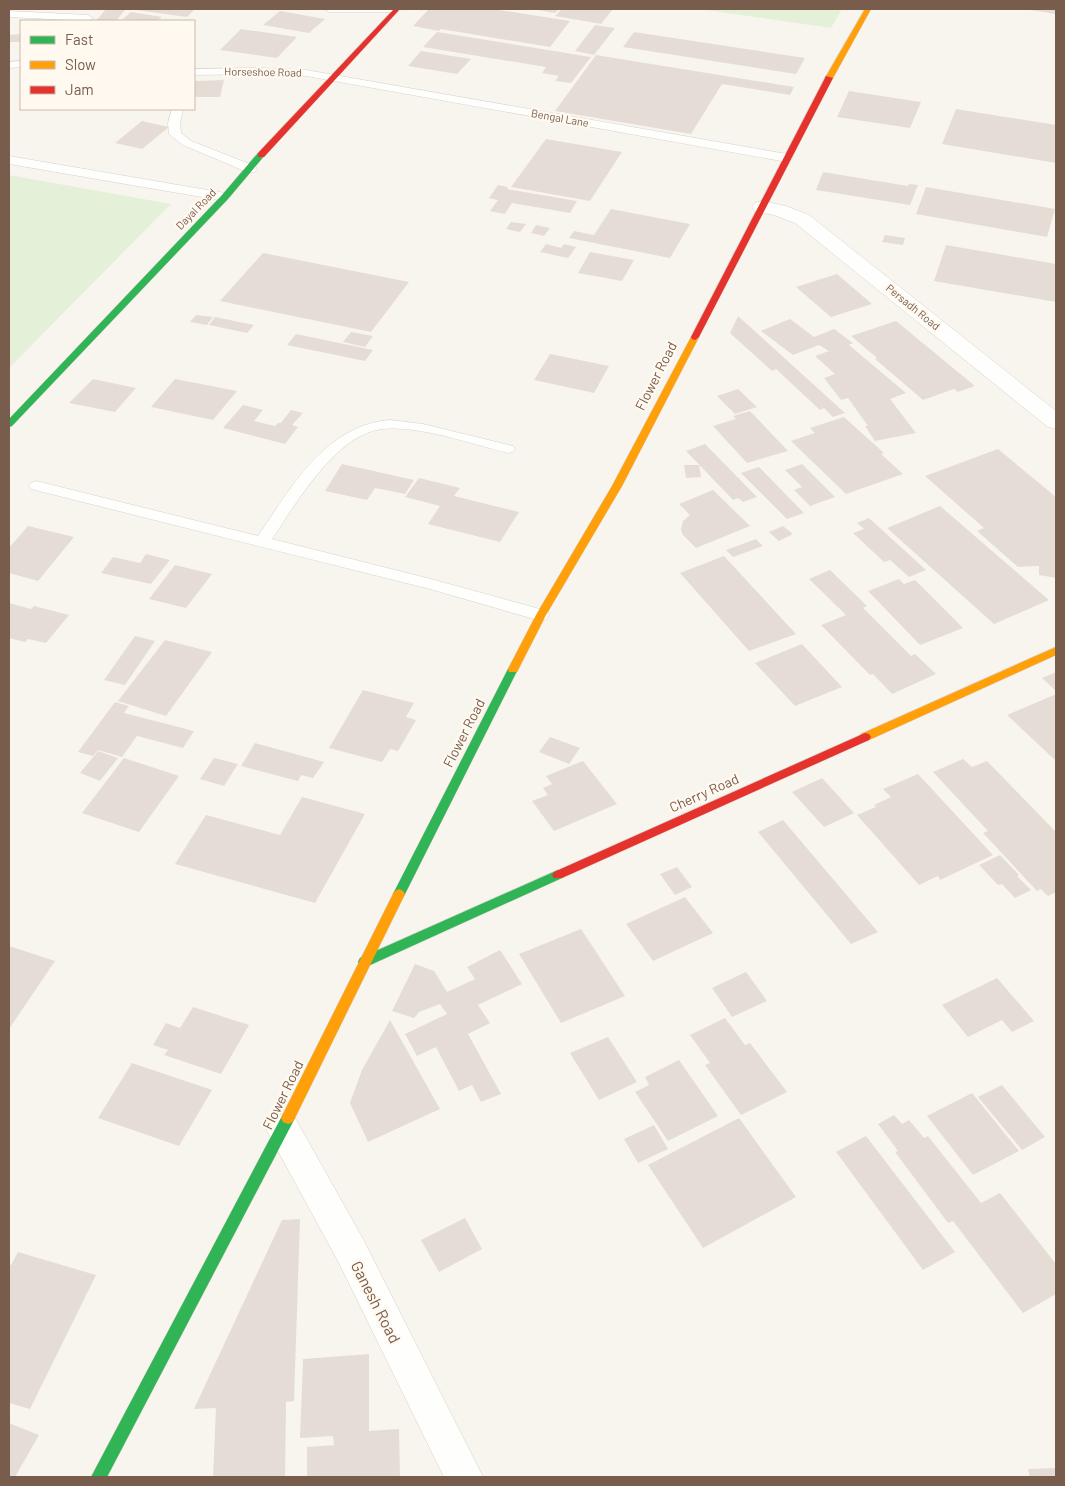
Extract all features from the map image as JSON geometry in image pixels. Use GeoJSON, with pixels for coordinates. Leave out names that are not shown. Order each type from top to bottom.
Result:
{"type":"FeatureCollection","features":[{"type":"Feature","properties":{"kind":"street","name":"Dayal Road"},"geometry":{"type":"LineString","coordinates":[[9,424],[225,197],[332,77],[397,9]]}},
{"type":"Feature","properties":{"kind":"street","name":"Flower Road"},"geometry":{"type":"LineString","coordinates":[[99,1477],[283,1129],[364,962],[541,615],[617,486],[787,158],[868,9]]}},
{"type":"Feature","properties":{"kind":"street","name":"Persadh Road"},"geometry":{"type":"LineString","coordinates":[[762,207],[779,210],[802,218],[1056,422]]}},
{"type":"Feature","properties":{"kind":"street","name":"Cherry Road"},"geometry":{"type":"LineString","coordinates":[[364,962],[1056,651]]}},
{"type":"Feature","properties":{"kind":"street","name":"Ganesh Road"},"geometry":{"type":"LineString","coordinates":[[283,1129],[350,1251],[464,1477]]}},
{"type":"Feature","properties":{"kind":"lane"},"geometry":{"type":"LineString","coordinates":[[329,9],[397,9]]}},
{"type":"Feature","properties":{"kind":"lane"},"geometry":{"type":"LineString","coordinates":[[9,14],[88,18]]}},
{"type":"Feature","properties":{"kind":"lane","name":"Horseshoe Road"},"geometry":{"type":"LineString","coordinates":[[195,72],[260,71],[306,73],[332,77]]}},
{"type":"Feature","properties":{"kind":"lane","name":"Bengal Lane"},"geometry":{"type":"LineString","coordinates":[[332,77],[787,158]]}},
{"type":"Feature","properties":{"kind":"lane"},"geometry":{"type":"LineString","coordinates":[[177,110],[174,123],[175,134],[187,143],[251,168]]}},
{"type":"Feature","properties":{"kind":"lane"},"geometry":{"type":"LineString","coordinates":[[9,160],[225,197]]}},
{"type":"Feature","properties":{"kind":"lane"},"geometry":{"type":"LineString","coordinates":[[262,542],[309,476],[341,441],[360,431],[378,425],[410,426],[508,449]]}},
{"type":"Feature","properties":{"kind":"lane"},"geometry":{"type":"LineString","coordinates":[[36,486],[431,584],[541,615]]}},
{"type":"Feature","properties":{"kind":"green space"},"geometry":{"type":"Polygon","coordinates":[[[699,9],[842,9],[831,28],[699,9]]]}},
{"type":"Feature","properties":{"kind":"green space"},"geometry":{"type":"Polygon","coordinates":[[[9,175],[171,204],[9,368],[9,175]]]}},
{"type":"Feature","properties":{"kind":"building"},"geometry":{"type":"Polygon","coordinates":[[[106,9],[125,10],[117,20],[97,20],[106,9]]]}},
{"type":"Feature","properties":{"kind":"building"},"geometry":{"type":"Polygon","coordinates":[[[129,9],[195,9],[187,17],[129,9]]]}},
{"type":"Feature","properties":{"kind":"building"},"geometry":{"type":"Polygon","coordinates":[[[429,9],[493,9],[570,21],[550,47],[413,26],[429,9]]]}},
{"type":"Feature","properties":{"kind":"building"},"geometry":{"type":"Polygon","coordinates":[[[532,9],[559,9],[555,13],[532,9]]]}},
{"type":"Feature","properties":{"kind":"building"},"geometry":{"type":"Polygon","coordinates":[[[562,9],[613,9],[601,24],[555,16],[562,9]]]}},
{"type":"Feature","properties":{"kind":"building"},"geometry":{"type":"Polygon","coordinates":[[[1056,9],[1056,14],[1031,10],[1056,9]]]}},
{"type":"Feature","properties":{"kind":"building"},"geometry":{"type":"Polygon","coordinates":[[[280,11],[325,19],[309,33],[263,25],[280,11]]]}},
{"type":"Feature","properties":{"kind":"building"},"geometry":{"type":"Polygon","coordinates":[[[131,12],[162,17],[158,20],[123,19],[131,12]]]}},
{"type":"Feature","properties":{"kind":"building"},"geometry":{"type":"Polygon","coordinates":[[[595,25],[615,28],[594,55],[575,51],[595,25]]]}},
{"type":"Feature","properties":{"kind":"building"},"geometry":{"type":"Polygon","coordinates":[[[241,29],[297,37],[277,58],[220,50],[241,29]]]}},
{"type":"Feature","properties":{"kind":"building"},"geometry":{"type":"Polygon","coordinates":[[[437,32],[591,57],[571,83],[555,81],[559,76],[542,73],[546,67],[423,47],[437,32]]]}},
{"type":"Feature","properties":{"kind":"building"},"geometry":{"type":"Polygon","coordinates":[[[634,32],[805,58],[796,74],[623,47],[634,32]]]}},
{"type":"Feature","properties":{"kind":"building"},"geometry":{"type":"Polygon","coordinates":[[[20,34],[20,42],[9,42],[9,35],[20,34]]]}},
{"type":"Feature","properties":{"kind":"building"},"geometry":{"type":"Polygon","coordinates":[[[421,51],[471,59],[457,74],[408,66],[421,51]]]}},
{"type":"Feature","properties":{"kind":"building"},"geometry":{"type":"Polygon","coordinates":[[[596,55],[794,87],[790,95],[722,84],[691,134],[555,111],[596,55]]]}},
{"type":"Feature","properties":{"kind":"building"},"geometry":{"type":"Polygon","coordinates":[[[224,80],[220,97],[195,97],[195,81],[224,80]]]}},
{"type":"Feature","properties":{"kind":"building"},"geometry":{"type":"Polygon","coordinates":[[[849,91],[921,102],[910,128],[837,117],[849,91]]]}},
{"type":"Feature","properties":{"kind":"building"},"geometry":{"type":"Polygon","coordinates":[[[956,109],[1056,125],[1056,163],[942,144],[956,109]]]}},
{"type":"Feature","properties":{"kind":"building"},"geometry":{"type":"Polygon","coordinates":[[[142,121],[169,127],[142,149],[115,143],[142,121]]]}},
{"type":"Feature","properties":{"kind":"building"},"geometry":{"type":"Polygon","coordinates":[[[546,139],[622,152],[590,201],[511,187],[546,139]]]}},
{"type":"Feature","properties":{"kind":"building"},"geometry":{"type":"Polygon","coordinates":[[[823,172],[908,186],[909,184],[918,185],[910,205],[816,190],[823,172]]]}},
{"type":"Feature","properties":{"kind":"building"},"geometry":{"type":"Polygon","coordinates":[[[498,185],[508,187],[507,189],[577,201],[570,213],[512,203],[505,214],[490,211],[498,200],[489,198],[498,185]]]}},
{"type":"Feature","properties":{"kind":"building"},"geometry":{"type":"Polygon","coordinates":[[[926,187],[1055,209],[1047,237],[916,214],[926,187]]]}},
{"type":"Feature","properties":{"kind":"building"},"geometry":{"type":"Polygon","coordinates":[[[611,209],[690,224],[670,258],[569,238],[574,231],[594,235],[611,209]]]}},
{"type":"Feature","properties":{"kind":"building"},"geometry":{"type":"Polygon","coordinates":[[[511,222],[526,224],[520,232],[506,229],[511,222]]]}},
{"type":"Feature","properties":{"kind":"building"},"geometry":{"type":"Polygon","coordinates":[[[536,225],[550,228],[544,236],[531,233],[536,225]]]}},
{"type":"Feature","properties":{"kind":"building"},"geometry":{"type":"Polygon","coordinates":[[[885,235],[905,238],[903,245],[882,242],[885,235]]]}},
{"type":"Feature","properties":{"kind":"building"},"geometry":{"type":"Polygon","coordinates":[[[546,244],[561,248],[564,244],[576,247],[568,258],[540,252],[546,244]]]}},
{"type":"Feature","properties":{"kind":"building"},"geometry":{"type":"Polygon","coordinates":[[[946,245],[1056,264],[1056,302],[934,281],[946,245]]]}},
{"type":"Feature","properties":{"kind":"building"},"geometry":{"type":"Polygon","coordinates":[[[590,252],[634,260],[622,281],[578,273],[590,252]]]}},
{"type":"Feature","properties":{"kind":"building"},"geometry":{"type":"Polygon","coordinates":[[[263,253],[409,282],[371,332],[220,301],[263,253]]]}},
{"type":"Feature","properties":{"kind":"building"},"geometry":{"type":"Polygon","coordinates":[[[837,274],[872,304],[831,317],[796,287],[837,274]]]}},
{"type":"Feature","properties":{"kind":"building"},"geometry":{"type":"Polygon","coordinates":[[[196,315],[213,317],[207,325],[190,322],[196,315]]]}},
{"type":"Feature","properties":{"kind":"building"},"geometry":{"type":"Polygon","coordinates":[[[738,316],[845,413],[833,417],[824,408],[820,410],[776,369],[772,371],[730,333],[738,316]]]}},
{"type":"Feature","properties":{"kind":"building"},"geometry":{"type":"Polygon","coordinates":[[[215,317],[254,325],[247,333],[209,325],[215,317]]]}},
{"type":"Feature","properties":{"kind":"building"},"geometry":{"type":"Polygon","coordinates":[[[790,319],[814,337],[834,329],[853,343],[849,345],[906,393],[890,399],[916,433],[875,441],[865,426],[868,426],[848,398],[841,400],[824,378],[835,374],[815,356],[829,351],[819,345],[793,355],[761,331],[790,319]]]}},
{"type":"Feature","properties":{"kind":"building"},"geometry":{"type":"Polygon","coordinates":[[[896,321],[975,386],[958,392],[954,389],[923,400],[851,336],[896,321]]]}},
{"type":"Feature","properties":{"kind":"building"},"geometry":{"type":"Polygon","coordinates":[[[351,332],[373,336],[365,347],[343,342],[351,332]]]}},
{"type":"Feature","properties":{"kind":"building"},"geometry":{"type":"Polygon","coordinates":[[[296,334],[373,350],[365,361],[287,345],[296,334]]]}},
{"type":"Feature","properties":{"kind":"building"},"geometry":{"type":"Polygon","coordinates":[[[550,354],[609,366],[594,393],[534,380],[550,354]]]}},
{"type":"Feature","properties":{"kind":"building"},"geometry":{"type":"Polygon","coordinates":[[[93,379],[136,388],[115,412],[69,403],[93,379]]]}},
{"type":"Feature","properties":{"kind":"building"},"geometry":{"type":"Polygon","coordinates":[[[175,379],[237,391],[213,420],[151,407],[175,379]]]}},
{"type":"Feature","properties":{"kind":"building"},"geometry":{"type":"Polygon","coordinates":[[[738,389],[757,407],[735,414],[717,396],[738,389]]]}},
{"type":"Feature","properties":{"kind":"building"},"geometry":{"type":"Polygon","coordinates":[[[243,405],[263,410],[254,421],[275,426],[281,423],[291,410],[303,413],[292,425],[298,427],[285,444],[223,428],[243,405]]]}},
{"type":"Feature","properties":{"kind":"building"},"geometry":{"type":"Polygon","coordinates":[[[750,411],[788,451],[747,463],[713,426],[736,419],[733,416],[750,411]]]}},
{"type":"Feature","properties":{"kind":"building"},"geometry":{"type":"Polygon","coordinates":[[[844,417],[884,453],[881,454],[903,474],[846,494],[791,441],[815,433],[810,428],[844,417]]]}},
{"type":"Feature","properties":{"kind":"building"},"geometry":{"type":"Polygon","coordinates":[[[705,444],[757,497],[743,502],[738,498],[733,500],[686,451],[705,444]]]}},
{"type":"Feature","properties":{"kind":"building"},"geometry":{"type":"Polygon","coordinates":[[[998,449],[1056,497],[1056,578],[1039,575],[1039,566],[1018,567],[977,531],[984,528],[925,476],[998,449]]]}},
{"type":"Feature","properties":{"kind":"building"},"geometry":{"type":"Polygon","coordinates":[[[342,464],[414,480],[405,494],[375,488],[367,500],[325,491],[342,464]]]}},
{"type":"Feature","properties":{"kind":"building"},"geometry":{"type":"Polygon","coordinates":[[[802,464],[835,497],[810,506],[794,490],[802,487],[785,470],[802,464]]]}},
{"type":"Feature","properties":{"kind":"building"},"geometry":{"type":"Polygon","coordinates":[[[684,465],[699,465],[701,477],[686,478],[684,465]]]}},
{"type":"Feature","properties":{"kind":"building"},"geometry":{"type":"Polygon","coordinates":[[[759,467],[804,513],[787,519],[741,473],[759,467]]]}},
{"type":"Feature","properties":{"kind":"building"},"geometry":{"type":"Polygon","coordinates":[[[419,478],[460,488],[454,496],[519,512],[500,542],[428,524],[440,506],[405,497],[419,478]]]}},
{"type":"Feature","properties":{"kind":"building"},"geometry":{"type":"Polygon","coordinates":[[[713,490],[750,526],[696,548],[683,535],[681,530],[683,521],[690,515],[679,504],[713,490]]]}},
{"type":"Feature","properties":{"kind":"building"},"geometry":{"type":"Polygon","coordinates":[[[940,506],[1049,600],[994,624],[887,528],[940,506]]]}},
{"type":"Feature","properties":{"kind":"building"},"geometry":{"type":"Polygon","coordinates":[[[869,518],[926,570],[909,577],[890,560],[884,562],[853,533],[864,529],[857,523],[869,518]]]}},
{"type":"Feature","properties":{"kind":"building"},"geometry":{"type":"Polygon","coordinates":[[[28,526],[74,537],[38,581],[9,573],[9,548],[28,526]]]}},
{"type":"Feature","properties":{"kind":"building"},"geometry":{"type":"Polygon","coordinates":[[[783,526],[793,534],[779,541],[769,532],[783,526]]]}},
{"type":"Feature","properties":{"kind":"building"},"geometry":{"type":"Polygon","coordinates":[[[756,539],[763,546],[733,557],[726,550],[756,539]]]}},
{"type":"Feature","properties":{"kind":"building"},"geometry":{"type":"Polygon","coordinates":[[[146,554],[170,560],[151,584],[101,573],[113,557],[140,563],[146,554]]]}},
{"type":"Feature","properties":{"kind":"building"},"geometry":{"type":"Polygon","coordinates":[[[724,556],[796,634],[749,651],[680,573],[724,556]]]}},
{"type":"Feature","properties":{"kind":"building"},"geometry":{"type":"Polygon","coordinates":[[[175,565],[212,574],[186,608],[149,599],[175,565]]]}},
{"type":"Feature","properties":{"kind":"building"},"geometry":{"type":"Polygon","coordinates":[[[830,570],[867,606],[863,608],[911,656],[915,654],[936,674],[892,694],[873,674],[870,675],[821,625],[846,615],[809,579],[830,570]]]}},
{"type":"Feature","properties":{"kind":"building"},"geometry":{"type":"Polygon","coordinates":[[[899,579],[904,584],[915,580],[963,628],[920,645],[868,591],[899,579]]]}},
{"type":"Feature","properties":{"kind":"building"},"geometry":{"type":"Polygon","coordinates":[[[9,603],[31,609],[34,606],[69,615],[46,643],[28,639],[25,642],[9,638],[9,603]]]}},
{"type":"Feature","properties":{"kind":"building"},"geometry":{"type":"Polygon","coordinates":[[[135,636],[155,641],[125,685],[104,680],[135,636]]]}},
{"type":"Feature","properties":{"kind":"building"},"geometry":{"type":"Polygon","coordinates":[[[165,640],[212,652],[166,716],[118,701],[165,640]]]}},
{"type":"Feature","properties":{"kind":"building"},"geometry":{"type":"Polygon","coordinates":[[[802,644],[842,687],[795,706],[755,663],[802,644]]]}},
{"type":"Feature","properties":{"kind":"building"},"geometry":{"type":"Polygon","coordinates":[[[1056,672],[1056,691],[1042,678],[1056,672]]]}},
{"type":"Feature","properties":{"kind":"building"},"geometry":{"type":"Polygon","coordinates":[[[363,690],[414,703],[406,717],[416,720],[398,751],[390,749],[382,762],[329,748],[363,690]]]}},
{"type":"Feature","properties":{"kind":"building"},"geometry":{"type":"Polygon","coordinates":[[[1054,695],[1056,697],[1056,761],[1007,715],[1054,695]]]}},
{"type":"Feature","properties":{"kind":"building"},"geometry":{"type":"Polygon","coordinates":[[[115,702],[129,706],[124,713],[194,731],[183,748],[137,736],[122,757],[98,750],[93,756],[78,752],[115,702]]]}},
{"type":"Feature","properties":{"kind":"building"},"geometry":{"type":"Polygon","coordinates":[[[550,737],[580,748],[569,764],[539,752],[550,737]]]}},
{"type":"Feature","properties":{"kind":"building"},"geometry":{"type":"Polygon","coordinates":[[[255,743],[324,762],[313,778],[301,775],[298,781],[241,766],[255,743]]]}},
{"type":"Feature","properties":{"kind":"building"},"geometry":{"type":"Polygon","coordinates":[[[98,751],[118,758],[100,781],[80,773],[98,751]]]}},
{"type":"Feature","properties":{"kind":"building"},"geometry":{"type":"Polygon","coordinates":[[[124,758],[179,776],[139,832],[82,813],[124,758]]]}},
{"type":"Feature","properties":{"kind":"building"},"geometry":{"type":"Polygon","coordinates":[[[214,758],[238,764],[224,786],[200,779],[214,758]]]}},
{"type":"Feature","properties":{"kind":"building"},"geometry":{"type":"Polygon","coordinates":[[[963,759],[972,767],[987,761],[1056,832],[1056,892],[1048,896],[1041,889],[1037,891],[983,833],[988,831],[933,772],[963,759]]]}},
{"type":"Feature","properties":{"kind":"building"},"geometry":{"type":"Polygon","coordinates":[[[583,761],[617,804],[554,831],[532,801],[548,795],[543,788],[552,784],[546,776],[583,761]]]}},
{"type":"Feature","properties":{"kind":"building"},"geometry":{"type":"Polygon","coordinates":[[[918,774],[993,855],[940,880],[938,876],[919,885],[857,815],[876,807],[874,805],[891,797],[883,789],[918,774]]]}},
{"type":"Feature","properties":{"kind":"building"},"geometry":{"type":"Polygon","coordinates":[[[822,778],[854,813],[824,827],[792,792],[822,778]]]}},
{"type":"Feature","properties":{"kind":"building"},"geometry":{"type":"Polygon","coordinates":[[[302,797],[365,814],[315,903],[175,864],[206,815],[280,835],[302,797]]]}},
{"type":"Feature","properties":{"kind":"building"},"geometry":{"type":"Polygon","coordinates":[[[783,820],[878,932],[851,944],[758,832],[783,820]]]}},
{"type":"Feature","properties":{"kind":"building"},"geometry":{"type":"Polygon","coordinates":[[[1000,855],[1031,890],[1015,898],[1002,884],[998,885],[979,865],[1000,855]]]}},
{"type":"Feature","properties":{"kind":"building"},"geometry":{"type":"Polygon","coordinates":[[[677,867],[692,887],[675,895],[660,874],[677,867]]]}},
{"type":"Feature","properties":{"kind":"building"},"geometry":{"type":"Polygon","coordinates":[[[685,897],[713,933],[653,961],[626,924],[685,897]]]}},
{"type":"Feature","properties":{"kind":"building"},"geometry":{"type":"Polygon","coordinates":[[[581,929],[625,996],[561,1023],[519,954],[581,929]]]}},
{"type":"Feature","properties":{"kind":"building"},"geometry":{"type":"Polygon","coordinates":[[[9,946],[55,961],[9,1029],[9,946]]]}},
{"type":"Feature","properties":{"kind":"building"},"geometry":{"type":"Polygon","coordinates":[[[500,950],[522,984],[478,1005],[490,1023],[468,1034],[501,1094],[481,1102],[472,1085],[459,1091],[436,1047],[417,1056],[405,1034],[447,1014],[440,1004],[419,1012],[414,1018],[392,1011],[415,964],[434,971],[447,992],[475,979],[467,967],[500,950]]]}},
{"type":"Feature","properties":{"kind":"building"},"geometry":{"type":"Polygon","coordinates":[[[746,972],[767,1001],[732,1017],[712,988],[746,972]]]}},
{"type":"Feature","properties":{"kind":"building"},"geometry":{"type":"Polygon","coordinates":[[[997,978],[1034,1021],[1012,1032],[1002,1020],[968,1037],[942,1005],[997,978]]]}},
{"type":"Feature","properties":{"kind":"building"},"geometry":{"type":"Polygon","coordinates":[[[193,1007],[249,1025],[221,1074],[164,1055],[168,1050],[153,1045],[166,1023],[180,1028],[193,1007]]]}},
{"type":"Feature","properties":{"kind":"building"},"geometry":{"type":"Polygon","coordinates":[[[725,1018],[745,1045],[750,1043],[787,1092],[741,1115],[705,1065],[710,1063],[690,1035],[725,1018]]]}},
{"type":"Feature","properties":{"kind":"building"},"geometry":{"type":"Polygon","coordinates":[[[390,1020],[440,1109],[368,1142],[350,1103],[362,1070],[390,1020]]]}},
{"type":"Feature","properties":{"kind":"building"},"geometry":{"type":"Polygon","coordinates":[[[608,1037],[637,1082],[599,1100],[570,1053],[608,1037]]]}},
{"type":"Feature","properties":{"kind":"building"},"geometry":{"type":"Polygon","coordinates":[[[679,1060],[718,1116],[668,1141],[635,1092],[649,1085],[645,1077],[679,1060]]]}},
{"type":"Feature","properties":{"kind":"building"},"geometry":{"type":"Polygon","coordinates":[[[132,1063],[212,1090],[179,1146],[98,1118],[132,1063]]]}},
{"type":"Feature","properties":{"kind":"building"},"geometry":{"type":"Polygon","coordinates":[[[1002,1085],[1045,1137],[1022,1150],[978,1097],[1002,1085]]]}},
{"type":"Feature","properties":{"kind":"building"},"geometry":{"type":"Polygon","coordinates":[[[972,1093],[1019,1151],[973,1175],[927,1116],[972,1093]]]}},
{"type":"Feature","properties":{"kind":"building"},"geometry":{"type":"Polygon","coordinates":[[[894,1115],[902,1124],[909,1120],[924,1138],[928,1136],[981,1203],[1000,1193],[1056,1264],[1056,1294],[1023,1313],[953,1221],[948,1223],[895,1152],[898,1151],[878,1124],[894,1115]]]}},
{"type":"Feature","properties":{"kind":"building"},"geometry":{"type":"Polygon","coordinates":[[[739,1118],[796,1197],[703,1248],[648,1165],[739,1118]]]}},
{"type":"Feature","properties":{"kind":"building"},"geometry":{"type":"Polygon","coordinates":[[[654,1125],[668,1149],[638,1163],[624,1139],[654,1125]]]}},
{"type":"Feature","properties":{"kind":"building"},"geometry":{"type":"Polygon","coordinates":[[[866,1136],[955,1252],[923,1270],[836,1152],[866,1136]]]}},
{"type":"Feature","properties":{"kind":"building"},"geometry":{"type":"Polygon","coordinates":[[[465,1218],[482,1249],[439,1272],[421,1240],[465,1218]]]}},
{"type":"Feature","properties":{"kind":"building"},"geometry":{"type":"Polygon","coordinates":[[[300,1219],[294,1401],[286,1402],[285,1477],[213,1477],[216,1408],[194,1409],[282,1220],[300,1219]]]}},
{"type":"Feature","properties":{"kind":"building"},"geometry":{"type":"Polygon","coordinates":[[[18,1252],[96,1275],[30,1409],[9,1403],[9,1264],[11,1265],[18,1252]]]}},
{"type":"Feature","properties":{"kind":"building"},"geometry":{"type":"Polygon","coordinates":[[[369,1354],[369,1431],[399,1429],[400,1477],[307,1477],[307,1447],[334,1445],[333,1436],[300,1438],[303,1359],[369,1354]]]}},
{"type":"Feature","properties":{"kind":"building"},"geometry":{"type":"Polygon","coordinates":[[[9,1423],[39,1435],[15,1477],[9,1477],[9,1423]]]}},
{"type":"Feature","properties":{"kind":"building"},"geometry":{"type":"Polygon","coordinates":[[[1056,1468],[1056,1477],[1030,1477],[1028,1469],[1056,1468]]]}},
{"type":"Feature","properties":{"kind":"traffic: fast"},"geometry":{"type":"LineString","coordinates":[[9,424],[225,197],[261,155]]}},
{"type":"Feature","properties":{"kind":"traffic: fast"},"geometry":{"type":"LineString","coordinates":[[399,894],[513,669]]}},
{"type":"Feature","properties":{"kind":"traffic: fast"},"geometry":{"type":"LineString","coordinates":[[364,962],[558,875]]}},
{"type":"Feature","properties":{"kind":"traffic: fast"},"geometry":{"type":"LineString","coordinates":[[99,1477],[288,1118]]}},
{"type":"Feature","properties":{"kind":"traffic: slow"},"geometry":{"type":"LineString","coordinates":[[829,78],[868,9]]}},
{"type":"Feature","properties":{"kind":"traffic: slow"},"geometry":{"type":"LineString","coordinates":[[513,669],[541,615],[617,486],[695,337]]}},
{"type":"Feature","properties":{"kind":"traffic: slow"},"geometry":{"type":"LineString","coordinates":[[865,737],[1056,651]]}},
{"type":"Feature","properties":{"kind":"traffic: slow"},"geometry":{"type":"LineString","coordinates":[[288,1118],[399,894]]}},
{"type":"Feature","properties":{"kind":"traffic: jam"},"geometry":{"type":"LineString","coordinates":[[261,155],[397,9]]}},
{"type":"Feature","properties":{"kind":"traffic: jam"},"geometry":{"type":"LineString","coordinates":[[695,337],[829,78]]}},
{"type":"Feature","properties":{"kind":"traffic: jam"},"geometry":{"type":"LineString","coordinates":[[558,875],[865,737]]}}]}
